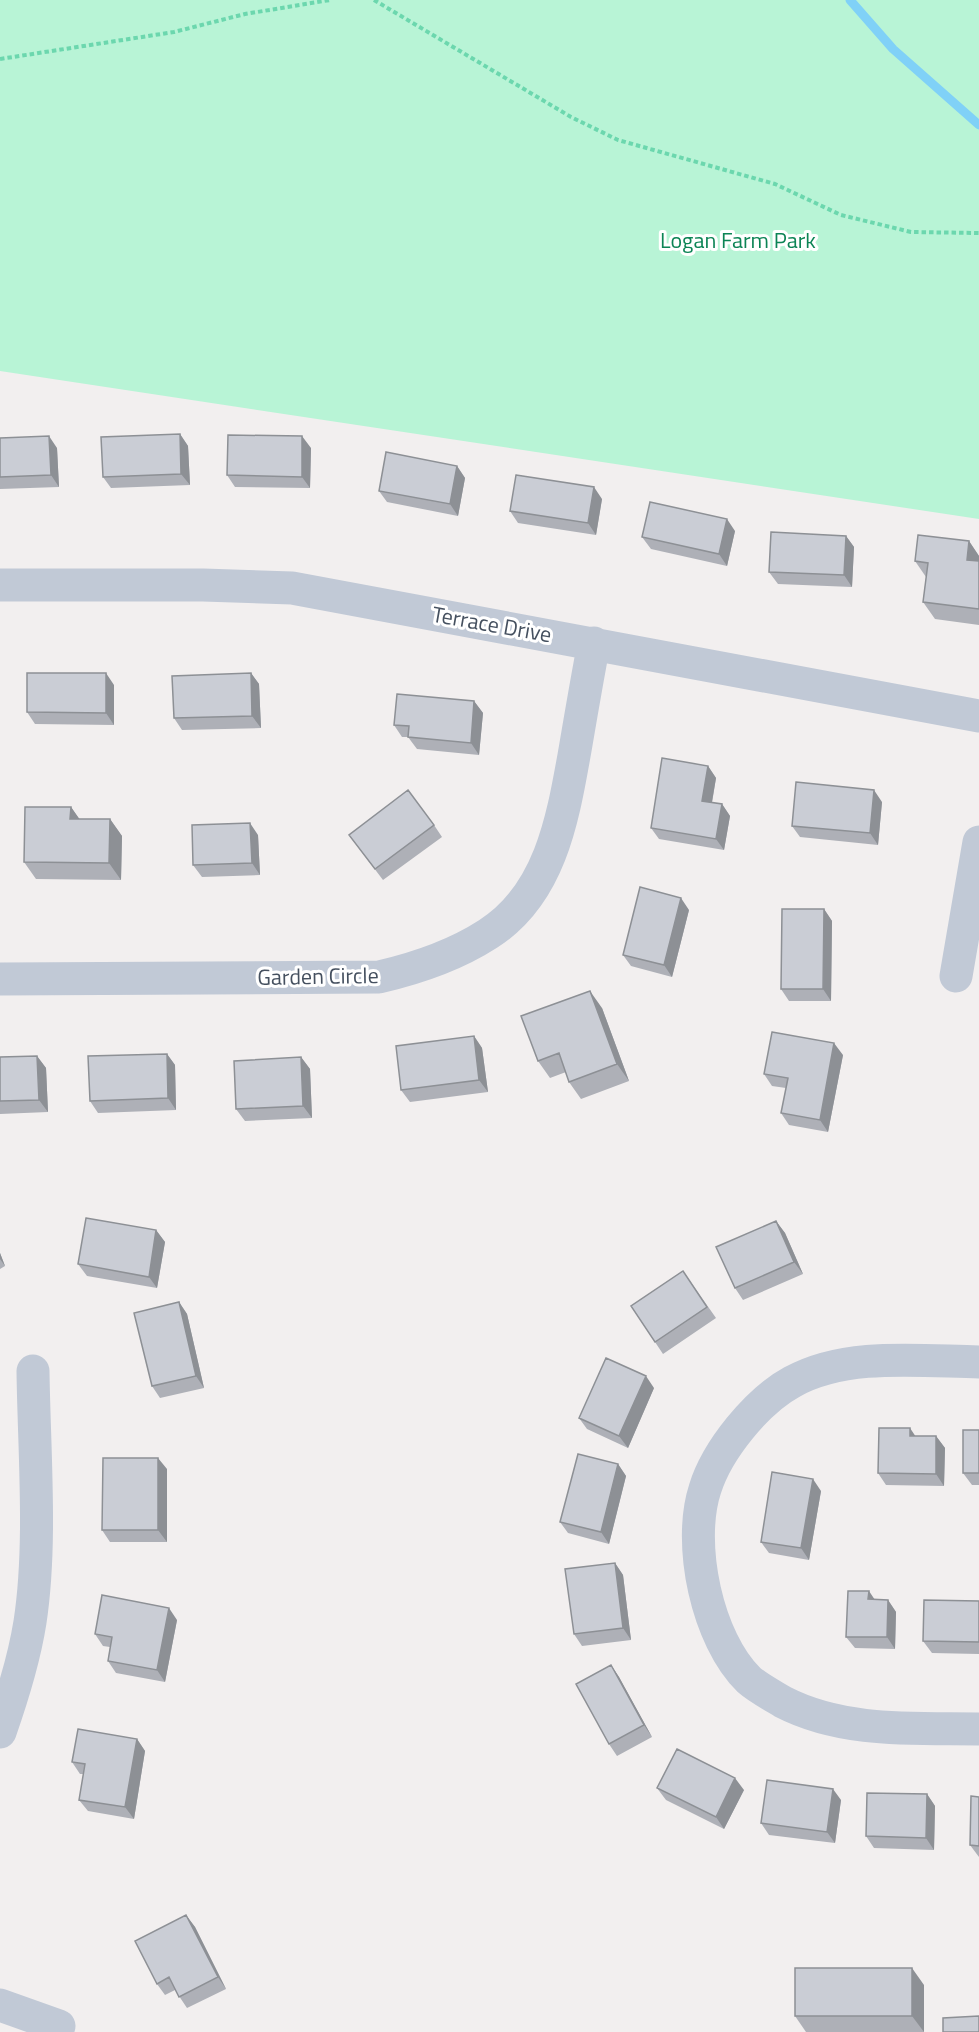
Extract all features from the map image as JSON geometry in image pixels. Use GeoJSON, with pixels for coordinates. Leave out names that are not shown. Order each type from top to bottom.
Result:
{"type":"FeatureCollection","features":[{"type":"Feature","properties":{"kind":"street","name":"Terrace Drive"},"geometry":{"type":"LineString","coordinates":[[0,585],[203,585],[292,588],[979,716]]}},
{"type":"Feature","properties":{"kind":"street","name":"Garden Circle"},"geometry":{"type":"LineString","coordinates":[[0,978],[379,977],[420,967],[458,951],[497,926],[518,906],[544,869],[562,823],[594,643]]}},
{"type":"Feature","properties":{"kind":"street"},"geometry":{"type":"LineString","coordinates":[[956,976],[979,842]]}},
{"type":"Feature","properties":{"kind":"street"},"geometry":{"type":"LineString","coordinates":[[979,1362],[880,1361],[830,1368],[794,1380],[768,1396],[749,1415],[705,1488],[698,1547],[704,1592],[721,1640],[749,1680],[758,1686],[793,1706],[871,1727],[979,1729]]}},
{"type":"Feature","properties":{"kind":"street"},"geometry":{"type":"LineString","coordinates":[[0,1732],[18,1680],[30,1621],[35,1562],[33,1371]]}},
{"type":"Feature","properties":{"kind":"street"},"geometry":{"type":"LineString","coordinates":[[0,2005],[59,2026]]}},
{"type":"Feature","properties":{"kind":"path"},"geometry":{"type":"LineString","coordinates":[[0,59],[174,32],[245,14],[330,0]]}},
{"type":"Feature","properties":{"kind":"path"},"geometry":{"type":"LineString","coordinates":[[374,0],[571,117],[618,140],[775,184],[841,215],[911,232],[979,233]]}},
{"type":"Feature","properties":{"kind":"green space","name":"Logan Farm Park"},"geometry":{"type":"Polygon","coordinates":[[[0,0],[979,0],[979,519],[0,371],[0,0]]]}},
{"type":"Feature","properties":{"kind":"building"},"geometry":{"type":"Polygon","coordinates":[[[180,434],[181,474],[103,477],[101,437],[180,434]]]}},
{"type":"Feature","properties":{"kind":"building"},"geometry":{"type":"Polygon","coordinates":[[[228,435],[302,436],[302,477],[227,475],[228,435]]]}},
{"type":"Feature","properties":{"kind":"building"},"geometry":{"type":"Polygon","coordinates":[[[49,436],[51,475],[0,477],[0,438],[49,436]]]}},
{"type":"Feature","properties":{"kind":"building"},"geometry":{"type":"Polygon","coordinates":[[[386,452],[457,466],[450,504],[379,491],[386,452]]]}},
{"type":"Feature","properties":{"kind":"building"},"geometry":{"type":"Polygon","coordinates":[[[516,475],[594,487],[588,523],[510,511],[516,475]]]}},
{"type":"Feature","properties":{"kind":"building"},"geometry":{"type":"Polygon","coordinates":[[[650,502],[727,519],[719,554],[642,537],[650,502]]]}},
{"type":"Feature","properties":{"kind":"building"},"geometry":{"type":"Polygon","coordinates":[[[771,532],[846,536],[844,575],[769,572],[771,532]]]}},
{"type":"Feature","properties":{"kind":"building"},"geometry":{"type":"Polygon","coordinates":[[[918,535],[969,541],[967,560],[979,561],[979,609],[923,602],[928,563],[915,561],[918,535]]]}},
{"type":"Feature","properties":{"kind":"building"},"geometry":{"type":"Polygon","coordinates":[[[27,673],[106,673],[106,713],[27,712],[27,673]]]}},
{"type":"Feature","properties":{"kind":"building"},"geometry":{"type":"Polygon","coordinates":[[[251,673],[252,716],[174,718],[172,676],[251,673]]]}},
{"type":"Feature","properties":{"kind":"building"},"geometry":{"type":"Polygon","coordinates":[[[397,694],[474,701],[471,743],[408,737],[409,726],[394,725],[397,694]]]}},
{"type":"Feature","properties":{"kind":"building"},"geometry":{"type":"Polygon","coordinates":[[[662,758],[708,766],[702,801],[722,804],[716,839],[651,828],[662,758]]]}},
{"type":"Feature","properties":{"kind":"building"},"geometry":{"type":"Polygon","coordinates":[[[796,782],[874,790],[870,833],[792,826],[796,782]]]}},
{"type":"Feature","properties":{"kind":"building"},"geometry":{"type":"Polygon","coordinates":[[[408,790],[434,825],[375,869],[349,835],[408,790]]]}},
{"type":"Feature","properties":{"kind":"building"},"geometry":{"type":"Polygon","coordinates":[[[25,807],[71,807],[70,819],[110,819],[109,863],[24,862],[25,807]]]}},
{"type":"Feature","properties":{"kind":"building"},"geometry":{"type":"Polygon","coordinates":[[[250,823],[252,863],[193,865],[192,825],[250,823]]]}},
{"type":"Feature","properties":{"kind":"building"},"geometry":{"type":"Polygon","coordinates":[[[640,887],[681,898],[664,965],[623,955],[640,887]]]}},
{"type":"Feature","properties":{"kind":"building"},"geometry":{"type":"Polygon","coordinates":[[[782,909],[824,909],[823,989],[781,989],[782,909]]]}},
{"type":"Feature","properties":{"kind":"building"},"geometry":{"type":"Polygon","coordinates":[[[590,991],[617,1064],[569,1082],[559,1053],[538,1061],[521,1016],[590,991]]]}},
{"type":"Feature","properties":{"kind":"building"},"geometry":{"type":"Polygon","coordinates":[[[772,1032],[834,1043],[820,1120],[781,1113],[788,1078],[764,1074],[772,1032]]]}},
{"type":"Feature","properties":{"kind":"building"},"geometry":{"type":"Polygon","coordinates":[[[474,1036],[479,1080],[401,1090],[396,1046],[474,1036]]]}},
{"type":"Feature","properties":{"kind":"building"},"geometry":{"type":"Polygon","coordinates":[[[167,1054],[168,1098],[90,1101],[88,1056],[167,1054]]]}},
{"type":"Feature","properties":{"kind":"building"},"geometry":{"type":"Polygon","coordinates":[[[37,1056],[39,1100],[0,1101],[0,1057],[37,1056]]]}},
{"type":"Feature","properties":{"kind":"building"},"geometry":{"type":"Polygon","coordinates":[[[301,1057],[303,1106],[236,1109],[234,1061],[301,1057]]]}},
{"type":"Feature","properties":{"kind":"building"},"geometry":{"type":"Polygon","coordinates":[[[86,1218],[156,1230],[149,1277],[78,1264],[86,1218]]]}},
{"type":"Feature","properties":{"kind":"building"},"geometry":{"type":"Polygon","coordinates":[[[776,1221],[794,1262],[735,1288],[716,1247],[776,1221]]]}},
{"type":"Feature","properties":{"kind":"building"},"geometry":{"type":"Polygon","coordinates":[[[683,1271],[707,1307],[655,1342],[631,1306],[683,1271]]]}},
{"type":"Feature","properties":{"kind":"building"},"geometry":{"type":"Polygon","coordinates":[[[179,1302],[196,1376],[152,1386],[134,1313],[179,1302]]]}},
{"type":"Feature","properties":{"kind":"building"},"geometry":{"type":"Polygon","coordinates":[[[606,1358],[646,1376],[619,1436],[579,1418],[606,1358]]]}},
{"type":"Feature","properties":{"kind":"building"},"geometry":{"type":"Polygon","coordinates":[[[879,1428],[910,1428],[910,1436],[936,1436],[936,1474],[878,1473],[879,1428]]]}},
{"type":"Feature","properties":{"kind":"building"},"geometry":{"type":"Polygon","coordinates":[[[963,1430],[979,1430],[979,1473],[963,1473],[963,1430]]]}},
{"type":"Feature","properties":{"kind":"building"},"geometry":{"type":"Polygon","coordinates":[[[578,1454],[618,1464],[601,1532],[560,1522],[578,1454]]]}},
{"type":"Feature","properties":{"kind":"building"},"geometry":{"type":"Polygon","coordinates":[[[103,1458],[158,1458],[158,1530],[102,1530],[103,1458]]]}},
{"type":"Feature","properties":{"kind":"building"},"geometry":{"type":"Polygon","coordinates":[[[772,1472],[813,1479],[801,1548],[761,1542],[772,1472]]]}},
{"type":"Feature","properties":{"kind":"building"},"geometry":{"type":"Polygon","coordinates":[[[615,1563],[623,1628],[574,1634],[565,1569],[615,1563]]]}},
{"type":"Feature","properties":{"kind":"building"},"geometry":{"type":"Polygon","coordinates":[[[848,1591],[869,1591],[868,1599],[888,1600],[887,1637],[846,1637],[848,1591]]]}},
{"type":"Feature","properties":{"kind":"building"},"geometry":{"type":"Polygon","coordinates":[[[102,1595],[169,1608],[157,1670],[108,1661],[112,1637],[95,1634],[102,1595]]]}},
{"type":"Feature","properties":{"kind":"building"},"geometry":{"type":"Polygon","coordinates":[[[924,1600],[979,1601],[979,1642],[923,1641],[924,1600]]]}},
{"type":"Feature","properties":{"kind":"building"},"geometry":{"type":"Polygon","coordinates":[[[611,1665],[644,1725],[609,1744],[576,1684],[611,1665]]]}},
{"type":"Feature","properties":{"kind":"building"},"geometry":{"type":"Polygon","coordinates":[[[78,1729],[137,1739],[125,1807],[79,1800],[85,1764],[72,1762],[78,1729]]]}},
{"type":"Feature","properties":{"kind":"building"},"geometry":{"type":"Polygon","coordinates":[[[677,1749],[735,1778],[716,1817],[657,1788],[677,1749]]]}},
{"type":"Feature","properties":{"kind":"building"},"geometry":{"type":"Polygon","coordinates":[[[767,1780],[833,1789],[827,1832],[761,1823],[767,1780]]]}},
{"type":"Feature","properties":{"kind":"building"},"geometry":{"type":"Polygon","coordinates":[[[867,1793],[927,1794],[926,1838],[866,1836],[867,1793]]]}},
{"type":"Feature","properties":{"kind":"building"},"geometry":{"type":"Polygon","coordinates":[[[971,1796],[979,1797],[979,1846],[970,1845],[971,1796]]]}},
{"type":"Feature","properties":{"kind":"building"},"geometry":{"type":"Polygon","coordinates":[[[186,1915],[218,1977],[179,1997],[169,1977],[157,1984],[135,1941],[186,1915]]]}},
{"type":"Feature","properties":{"kind":"building"},"geometry":{"type":"Polygon","coordinates":[[[795,1968],[912,1968],[912,2016],[795,2016],[795,1968]]]}},
{"type":"Feature","properties":{"kind":"building"},"geometry":{"type":"Polygon","coordinates":[[[979,2016],[979,2032],[943,2032],[943,2018],[979,2016]]]}},
{"type":"Feature","properties":{"kind":"waterway"},"geometry":{"type":"LineString","coordinates":[[850,0],[893,49],[979,125]]}}]}
